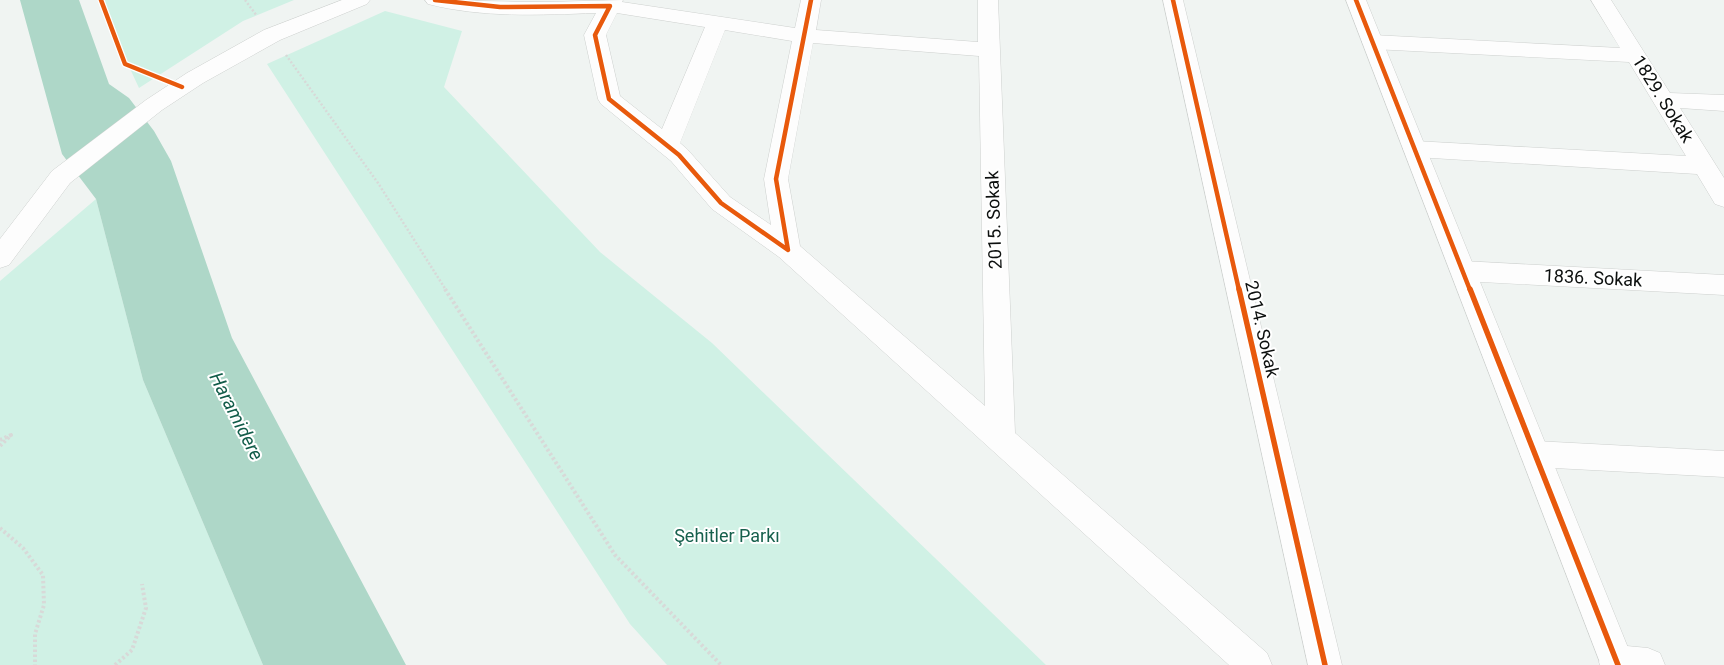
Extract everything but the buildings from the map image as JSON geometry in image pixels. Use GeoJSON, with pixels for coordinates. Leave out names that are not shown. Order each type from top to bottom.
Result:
{"type":"FeatureCollection","features":[{"type":"Feature","properties":{"kind":"street"},"geometry":{"type":"LineString","coordinates":[[0,258],[61,177],[154,105],[195,78],[272,35],[360,0]]}},
{"type":"Feature","properties":{"kind":"street"},"geometry":{"type":"LineString","coordinates":[[435,0],[454,4],[536,8],[612,3],[717,23],[804,36],[990,50]]}},
{"type":"Feature","properties":{"kind":"street"},"geometry":{"type":"LineString","coordinates":[[788,250],[776,179],[811,0]]}},
{"type":"Feature","properties":{"kind":"street","name":"2015. Sokak"},"geometry":{"type":"LineString","coordinates":[[988,0],[1000,440]]}},
{"type":"Feature","properties":{"kind":"street","name":"2014. Sokak"},"geometry":{"type":"LineString","coordinates":[[1173,0],[1325,665]]}},
{"type":"Feature","properties":{"kind":"street"},"geometry":{"type":"LineString","coordinates":[[1356,0],[1535,454],[1628,664]]}},
{"type":"Feature","properties":{"kind":"street","name":"1829. Sokak"},"geometry":{"type":"LineString","coordinates":[[1601,0],[1665,100],[1724,198]]}},
{"type":"Feature","properties":{"kind":"street"},"geometry":{"type":"LineString","coordinates":[[612,3],[595,36],[609,99],[679,155],[721,203],[788,250],[1255,665]]}},
{"type":"Feature","properties":{"kind":"street"},"geometry":{"type":"LineString","coordinates":[[667,145],[717,23]]}},
{"type":"Feature","properties":{"kind":"street"},"geometry":{"type":"LineString","coordinates":[[1373,42],[1637,56]]}},
{"type":"Feature","properties":{"kind":"street"},"geometry":{"type":"LineString","coordinates":[[1665,100],[1724,103]]}},
{"type":"Feature","properties":{"kind":"street"},"geometry":{"type":"LineString","coordinates":[[1415,149],[1704,166]]}},
{"type":"Feature","properties":{"kind":"street","name":"1836. Sokak"},"geometry":{"type":"LineString","coordinates":[[1463,271],[1724,285]]}},
{"type":"Feature","properties":{"kind":"street"},"geometry":{"type":"LineString","coordinates":[[1535,454],[1724,464]]}},
{"type":"Feature","properties":{"kind":"path"},"geometry":{"type":"LineString","coordinates":[[272,35],[378,183],[496,365],[615,555],[721,665]]}},
{"type":"Feature","properties":{"kind":"path"},"geometry":{"type":"LineString","coordinates":[[0,440],[11,435],[0,446]]}},
{"type":"Feature","properties":{"kind":"path"},"geometry":{"type":"LineString","coordinates":[[0,528],[23,548],[43,575],[44,606],[35,634],[34,665]]}},
{"type":"Feature","properties":{"kind":"path"},"geometry":{"type":"LineString","coordinates":[[115,665],[132,650],[146,608],[142,584]]}},
{"type":"Feature","properties":{"kind":"green space"},"geometry":{"type":"Polygon","coordinates":[[[98,0],[294,0],[243,21],[139,88],[98,0]]]}},
{"type":"Feature","properties":{"kind":"green space","name":"Şehitler Parkı"},"geometry":{"type":"Polygon","coordinates":[[[385,11],[462,31],[444,87],[600,252],[712,343],[1046,665],[667,665],[630,624],[267,64],[385,11]]]}},
{"type":"Feature","properties":{"kind":"green space"},"geometry":{"type":"Polygon","coordinates":[[[96,199],[143,380],[263,665],[0,665],[0,281],[96,199]]]}},
{"type":"Feature","properties":{"kind":"water","name":"Haramidere"},"geometry":{"type":"Polygon","coordinates":[[[20,0],[79,0],[109,84],[129,98],[154,131],[171,161],[232,338],[406,665],[263,665],[143,380],[96,199],[62,154],[20,0]]]}},
{"type":"Feature","properties":{"kind":"cycle path"},"geometry":{"type":"LineString","coordinates":[[101,0],[125,64],[182,87]]}},
{"type":"Feature","properties":{"kind":"cycle path"},"geometry":{"type":"LineString","coordinates":[[435,0],[500,7],[610,6],[595,35],[609,99],[679,155],[721,203],[788,250],[776,179],[811,0]]}},
{"type":"Feature","properties":{"kind":"cycle path"},"geometry":{"type":"LineString","coordinates":[[1173,0],[1325,665]]}},
{"type":"Feature","properties":{"kind":"cycle path"},"geometry":{"type":"LineString","coordinates":[[1356,0],[1618,665]]}}]}
